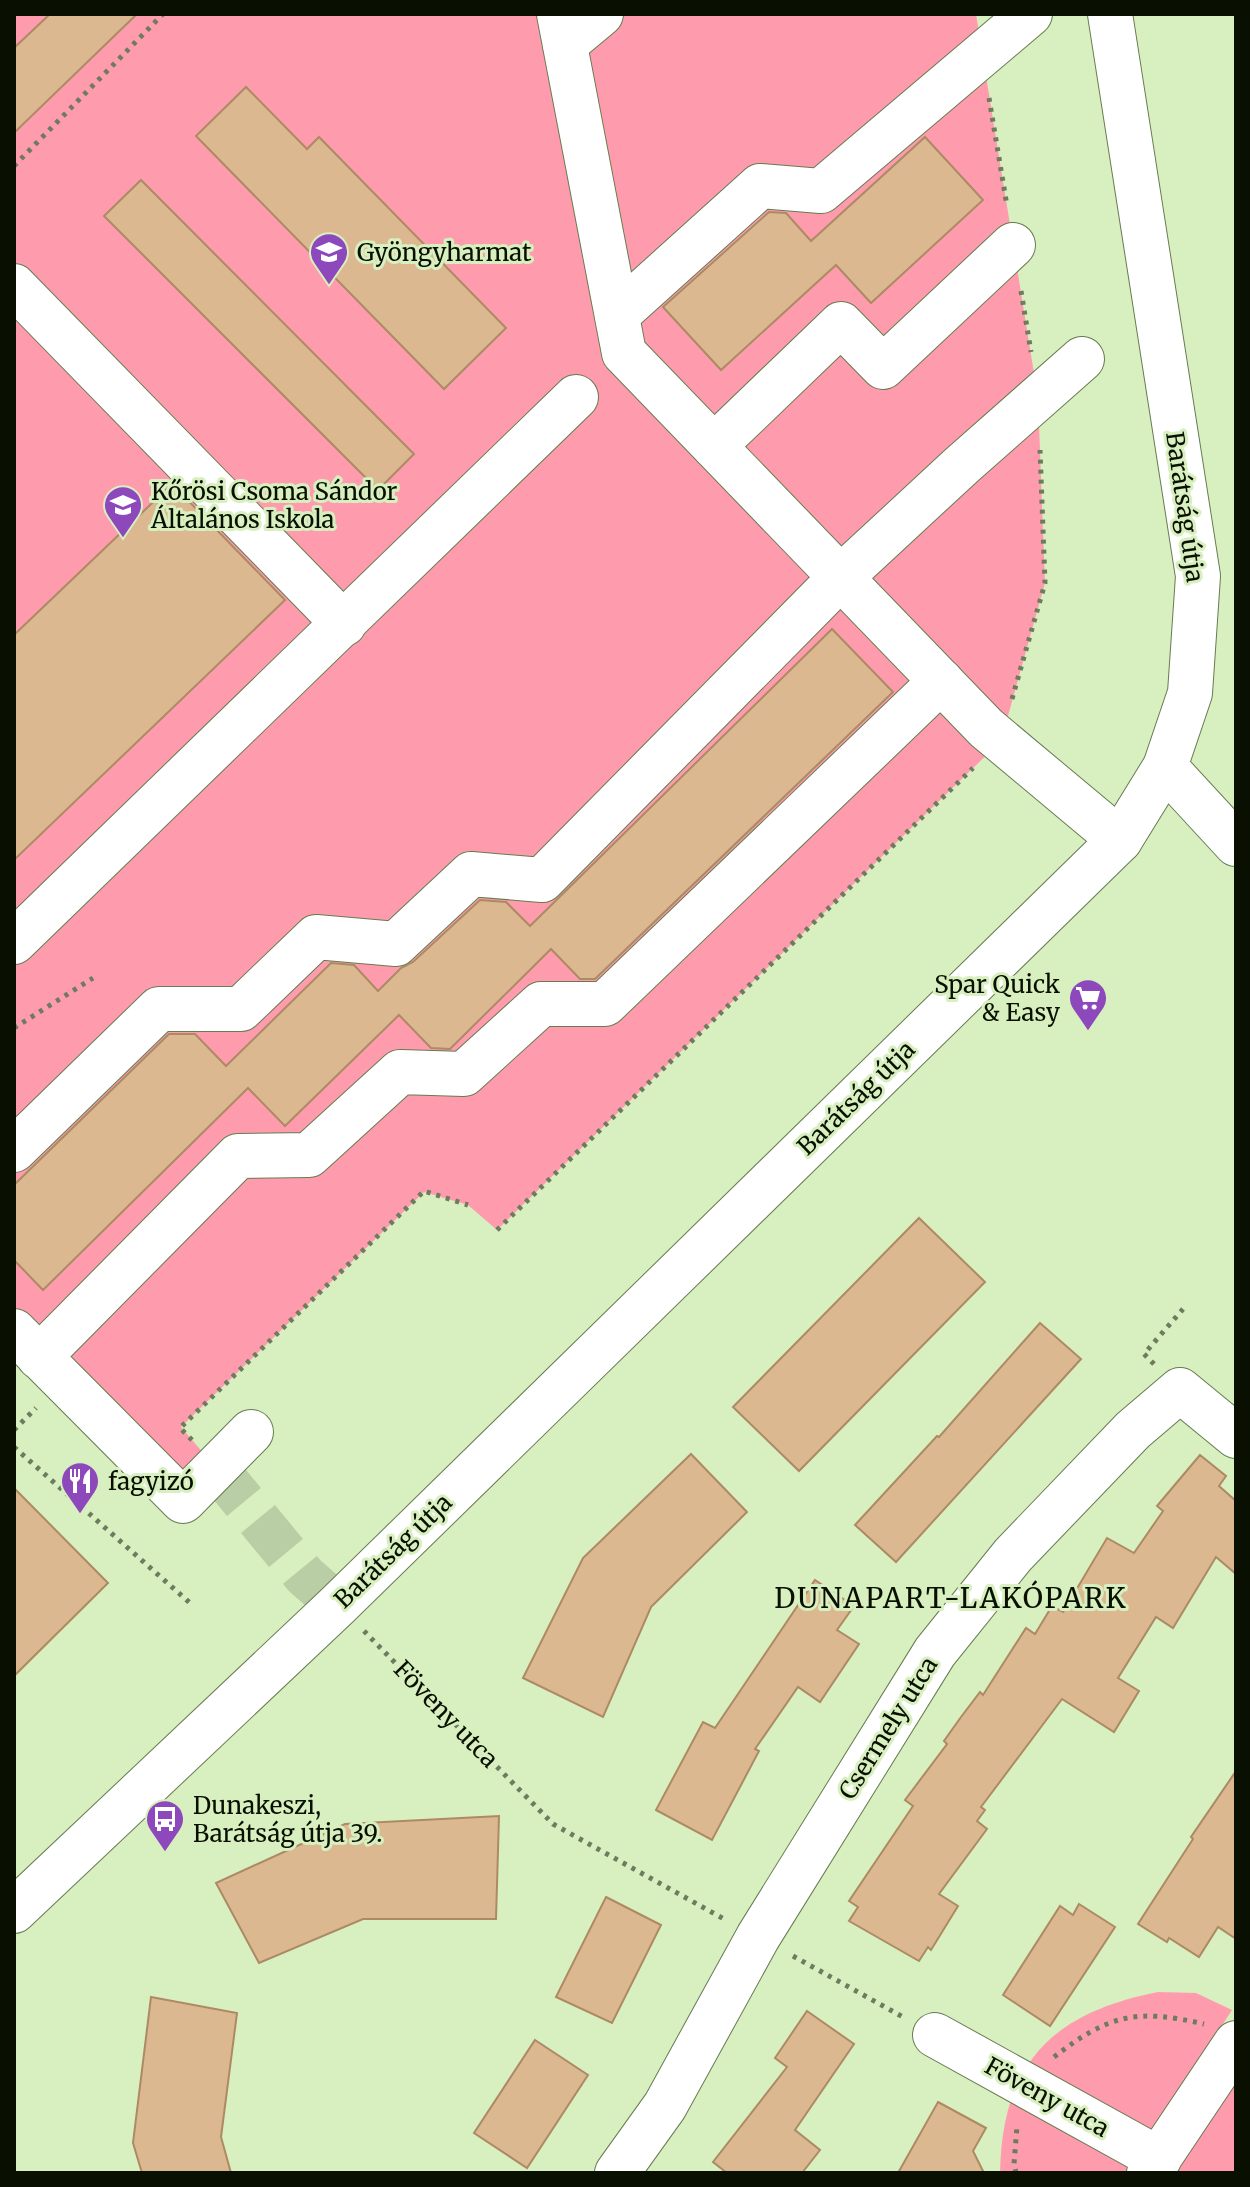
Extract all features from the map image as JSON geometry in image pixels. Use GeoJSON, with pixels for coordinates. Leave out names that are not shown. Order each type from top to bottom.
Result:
{"type":"FeatureCollection","features":[{"type":"Feature","properties":{"kind":"street"},"geometry":{"type":"LineString","coordinates":[[601,14],[562,29],[624,353],[1001,741],[1120,840]]}},
{"type":"Feature","properties":{"kind":"street"},"geometry":{"type":"LineString","coordinates":[[617,315],[760,186],[821,191],[1030,14]]}},
{"type":"Feature","properties":{"kind":"street","name":"Barátság útja"},"geometry":{"type":"LineString","coordinates":[[14,1911],[338,1605],[1120,840],[1165,767],[1190,693],[1198,576],[1110,14]]}},
{"type":"Feature","properties":{"kind":"street"},"geometry":{"type":"LineString","coordinates":[[714,446],[841,324],[883,367],[1013,245]]}},
{"type":"Feature","properties":{"kind":"street"},"geometry":{"type":"LineString","coordinates":[[14,286],[344,624]]}},
{"type":"Feature","properties":{"kind":"street"},"geometry":{"type":"LineString","coordinates":[[14,1150],[159,1009],[241,1009],[316,937],[396,944],[471,874],[542,880],[841,577],[1082,359]]}},
{"type":"Feature","properties":{"kind":"street"},"geometry":{"type":"LineString","coordinates":[[14,942],[576,397]]}},
{"type":"Feature","properties":{"kind":"street"},"geometry":{"type":"LineString","coordinates":[[251,1432],[183,1501],[26,1344],[238,1156],[309,1155],[400,1072],[464,1074],[541,1004],[605,1004],[941,681]]}},
{"type":"Feature","properties":{"kind":"street"},"geometry":{"type":"LineString","coordinates":[[1165,767],[1236,844]]}},
{"type":"Feature","properties":{"kind":"street"},"geometry":{"type":"LineString","coordinates":[[1180,1390],[1236,1436]]}},
{"type":"Feature","properties":{"kind":"street","name":"Csermely utca"},"geometry":{"type":"LineString","coordinates":[[617,2173],[665,2106],[758,1937],[935,1652],[1013,1555],[1133,1430],[1180,1390]]}},
{"type":"Feature","properties":{"kind":"street","name":"Föveny utca"},"geometry":{"type":"LineString","coordinates":[[935,2035],[1025,2085],[1154,2166]]}},
{"type":"Feature","properties":{"kind":"street"},"geometry":{"type":"LineString","coordinates":[[1154,2166],[1226,2036]]}},
{"type":"Feature","properties":{"kind":"path"},"geometry":{"type":"LineString","coordinates":[[14,166],[163,14]]}},
{"type":"Feature","properties":{"kind":"path"},"geometry":{"type":"LineString","coordinates":[[497,1230],[1001,741]]}},
{"type":"Feature","properties":{"kind":"path"},"geometry":{"type":"LineString","coordinates":[[14,1028],[93,978]]}},
{"type":"Feature","properties":{"kind":"path"},"geometry":{"type":"LineString","coordinates":[[216,1468],[180,1428],[424,1191],[468,1205]]}},
{"type":"Feature","properties":{"kind":"path"},"geometry":{"type":"LineString","coordinates":[[1180,1390],[1144,1354],[1183,1309]]}},
{"type":"Feature","properties":{"kind":"path"},"geometry":{"type":"LineString","coordinates":[[14,1447],[190,1603]]}},
{"type":"Feature","properties":{"kind":"path","name":"Föveny utca"},"geometry":{"type":"LineString","coordinates":[[338,1605],[553,1824]]}},
{"type":"Feature","properties":{"kind":"path"},"geometry":{"type":"LineString","coordinates":[[1016,2173],[1017,2127],[1025,2085],[1085,2033],[1124,2018],[1165,2015],[1206,2024],[1226,2036]]}},
{"type":"Feature","properties":{"kind":"shaded area"},"geometry":{"type":"Polygon","coordinates":[[[14,14],[976,14],[1038,398],[1045,583],[1001,741],[497,1230],[468,1205],[424,1192],[181,1427],[216,1468],[183,1501],[14,1329],[14,14]]]}},
{"type":"Feature","properties":{"kind":"shaded area"},"geometry":{"type":"Polygon","coordinates":[[[1158,1992],[1196,1993],[1232,2010],[1127,2173],[1000,2173],[1003,2135],[1011,2101],[1023,2073],[1040,2049],[1062,2029],[1089,2014],[1121,2001],[1158,1992]]]}},
{"type":"Feature","properties":{"kind":"shaded area"},"geometry":{"type":"Polygon","coordinates":[[[1236,2065],[1236,2173],[1165,2173],[1236,2065]]]}},
{"type":"Feature","properties":{"kind":"building"},"geometry":{"type":"Polygon","coordinates":[[[50,14],[137,14],[14,133],[14,48],[50,14]]]}},
{"type":"Feature","properties":{"kind":"building"},"geometry":{"type":"Polygon","coordinates":[[[246,87],[307,149],[319,137],[506,328],[444,389],[196,136],[246,87]]]}},
{"type":"Feature","properties":{"kind":"building"},"geometry":{"type":"Polygon","coordinates":[[[925,137],[983,200],[871,303],[836,265],[721,370],[663,307],[769,212],[786,213],[811,241],[925,137]]]}},
{"type":"Feature","properties":{"kind":"building"},"geometry":{"type":"Polygon","coordinates":[[[141,180],[414,454],[378,490],[104,216],[141,180]]]}},
{"type":"Feature","properties":{"kind":"building","name":"Kőrösi Csoma Sándor Általános Iskola"},"geometry":{"type":"Polygon","coordinates":[[[172,484],[285,600],[14,860],[14,635],[172,484]]]}},
{"type":"Feature","properties":{"kind":"building"},"geometry":{"type":"Polygon","coordinates":[[[832,629],[893,692],[595,979],[580,979],[551,949],[450,1049],[431,1048],[399,1015],[285,1126],[248,1088],[43,1290],[14,1260],[14,1185],[169,1034],[195,1034],[226,1066],[331,963],[354,965],[378,991],[480,900],[506,902],[530,926],[832,629]]]}},
{"type":"Feature","properties":{"kind":"building"},"geometry":{"type":"Polygon","coordinates":[[[919,1218],[985,1282],[799,1471],[733,1407],[919,1218]]]}},
{"type":"Feature","properties":{"kind":"building"},"geometry":{"type":"Polygon","coordinates":[[[1040,1323],[1081,1359],[896,1562],[855,1525],[939,1437],[1040,1323]]]}},
{"type":"Feature","properties":{"kind":"building"},"geometry":{"type":"Polygon","coordinates":[[[691,1454],[747,1512],[651,1607],[603,1717],[523,1678],[583,1558],[691,1454]]]}},
{"type":"Feature","properties":{"kind":"building"},"geometry":{"type":"Polygon","coordinates":[[[1200,1455],[1226,1476],[1219,1486],[1236,1501],[1236,1574],[1216,1557],[1173,1628],[1156,1617],[1118,1678],[1139,1691],[1114,1732],[1062,1699],[981,1807],[985,1810],[977,1821],[987,1829],[939,1894],[958,1906],[931,1950],[928,1947],[919,1961],[849,1921],[858,1907],[849,1901],[913,1806],[905,1800],[947,1744],[944,1741],[961,1717],[980,1692],[983,1695],[1026,1628],[1035,1634],[1052,1606],[1063,1612],[1107,1538],[1134,1553],[1163,1511],[1157,1506],[1200,1455]]]}},
{"type":"Feature","properties":{"kind":"building"},"geometry":{"type":"Polygon","coordinates":[[[14,1488],[108,1583],[14,1676],[14,1488]]]}},
{"type":"Feature","properties":{"kind":"building"},"geometry":{"type":"Polygon","coordinates":[[[815,1580],[854,1606],[837,1630],[859,1644],[820,1702],[798,1687],[755,1749],[759,1751],[712,1840],[656,1810],[703,1722],[715,1728],[815,1580]]]}},
{"type":"Feature","properties":{"kind":"building"},"geometry":{"type":"Polygon","coordinates":[[[1236,1771],[1236,1939],[1218,1927],[1199,1957],[1169,1938],[1167,1942],[1138,1924],[1236,1771]]]}},
{"type":"Feature","properties":{"kind":"building"},"geometry":{"type":"Polygon","coordinates":[[[499,1816],[496,1919],[363,1919],[259,1963],[216,1883],[345,1824],[499,1816]]]}},
{"type":"Feature","properties":{"kind":"building"},"geometry":{"type":"Polygon","coordinates":[[[606,1897],[661,1925],[612,2023],[556,1997],[606,1897]]]}},
{"type":"Feature","properties":{"kind":"building"},"geometry":{"type":"Polygon","coordinates":[[[1079,1904],[1115,1927],[1050,2026],[1003,1995],[1060,1906],[1073,1915],[1079,1904]]]}},
{"type":"Feature","properties":{"kind":"building"},"geometry":{"type":"Polygon","coordinates":[[[151,1997],[237,2013],[221,2137],[231,2173],[142,2173],[133,2143],[151,1997]]]}},
{"type":"Feature","properties":{"kind":"building"},"geometry":{"type":"Polygon","coordinates":[[[807,2011],[854,2044],[795,2130],[820,2150],[802,2173],[727,2173],[713,2162],[787,2067],[775,2058],[807,2011]]]}},
{"type":"Feature","properties":{"kind":"building"},"geometry":{"type":"Polygon","coordinates":[[[535,2040],[588,2075],[527,2168],[474,2133],[535,2040]]]}},
{"type":"Feature","properties":{"kind":"building"},"geometry":{"type":"Polygon","coordinates":[[[938,2102],[986,2128],[973,2151],[984,2173],[898,2173],[938,2102]]]}},
{"type":"Feature","properties":{"kind":"tunnel"},"geometry":{"type":"LineString","coordinates":[[216,1468],[305,1576],[338,1605]]}},
{"type":"Feature","properties":{"kind":"place","name":"Gyöngyharmat"},"geometry":{"type":"Point","coordinates":[329,286]}},
{"type":"Feature","properties":{"kind":"place","name":"Kőrösi Csoma Sándor Általános Iskola"},"geometry":{"type":"Point","coordinates":[123,539]}},
{"type":"Feature","properties":{"kind":"place","name":"Spar Quick & Easy"},"geometry":{"type":"Point","coordinates":[1088,1032]}},
{"type":"Feature","properties":{"kind":"place","name":"fagyizó"},"geometry":{"type":"Point","coordinates":[80,1515]}},
{"type":"Feature","properties":{"kind":"place","name":"Dunakeszi, Barátság útja 39."},"geometry":{"type":"Point","coordinates":[165,1853]}},
{"type":"Feature","properties":{"kind":"district","name":"DUNAPART-LAKÓPARK"},"geometry":{"type":"Point","coordinates":[951,1598]}}]}
